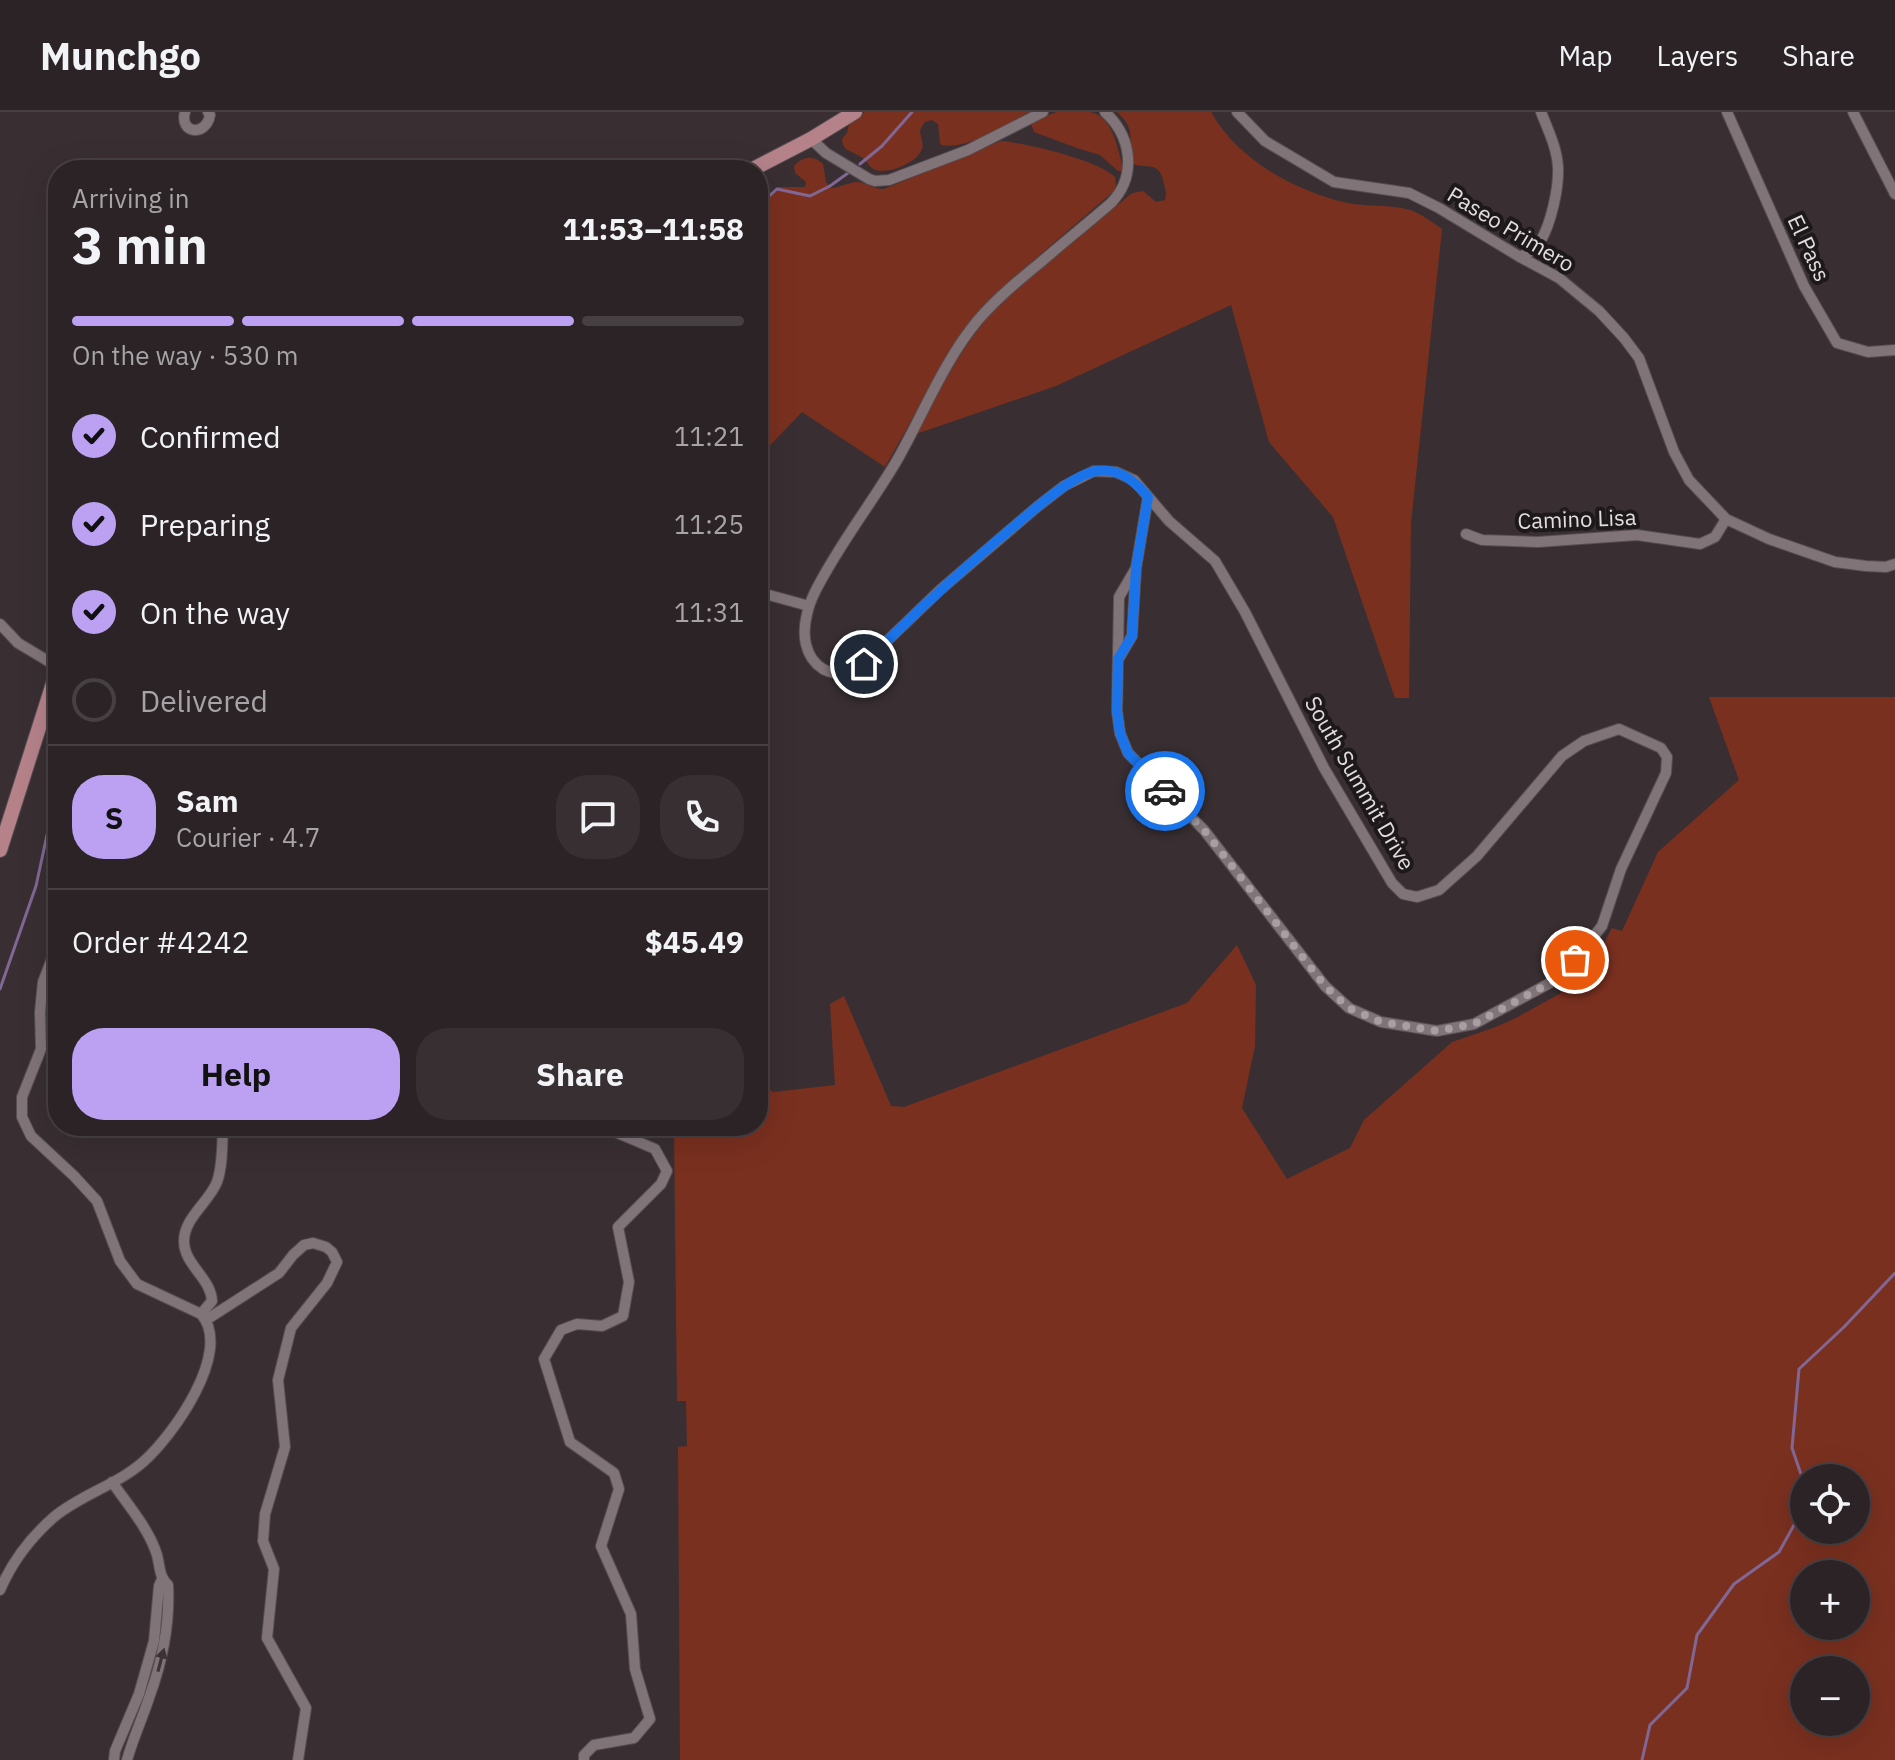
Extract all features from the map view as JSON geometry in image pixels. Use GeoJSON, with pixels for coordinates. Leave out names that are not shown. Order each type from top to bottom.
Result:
{"type":"FeatureCollection","features":[{"type":"Feature","properties":{"kind":"main road"},"geometry":{"type":"LineString","coordinates":[[768,161],[855,112]]}},
{"type":"Feature","properties":{"kind":"main road"},"geometry":{"type":"LineString","coordinates":[[0,850],[48,699]]}},
{"type":"Feature","properties":{"kind":"street"},"geometry":{"type":"LineString","coordinates":[[185,112],[185,125],[196,130],[208,123],[208,112]]}},
{"type":"Feature","properties":{"kind":"street"},"geometry":{"type":"LineString","coordinates":[[811,139],[826,153],[869,179],[889,180],[968,150],[1043,112]]}},
{"type":"Feature","properties":{"kind":"street","name":"South Summit Drive"},"geometry":{"type":"LineString","coordinates":[[1105,112],[1116,124],[1124,142],[1128,172],[1123,188],[1111,203],[996,301],[972,328],[882,485],[844,541],[809,606],[804,633],[808,653],[829,672],[851,672],[864,664],[940,590],[1064,486],[1094,471],[1116,472],[1134,480],[1169,521],[1215,561],[1245,612],[1324,768],[1392,883],[1403,894],[1417,897],[1439,890],[1477,856],[1562,756],[1584,741],[1619,729],[1661,748],[1667,757],[1666,773],[1621,869],[1602,926],[1561,977],[1474,1024],[1437,1031],[1381,1022],[1349,1008],[1325,986],[1204,830],[1128,753],[1120,733],[1117,711],[1118,659],[1132,636],[1136,568],[1148,497]]}},
{"type":"Feature","properties":{"kind":"street","name":"Paseo Primero"},"geometry":{"type":"LineString","coordinates":[[1237,112],[1265,141],[1334,182],[1409,193],[1559,278],[1599,311],[1639,358],[1674,452],[1689,480],[1726,519],[1769,539],[1835,562],[1886,567],[1895,564]]}},
{"type":"Feature","properties":{"kind":"street"},"geometry":{"type":"LineString","coordinates":[[1520,257],[1539,244],[1556,188],[1558,167],[1554,146],[1541,112]]}},
{"type":"Feature","properties":{"kind":"street","name":"El Pass"},"geometry":{"type":"LineString","coordinates":[[1727,112],[1804,286],[1837,343],[1868,352],[1895,350]]}},
{"type":"Feature","properties":{"kind":"street"},"geometry":{"type":"LineString","coordinates":[[1853,112],[1895,194]]}},
{"type":"Feature","properties":{"kind":"street","name":"Camino Lisa"},"geometry":{"type":"LineString","coordinates":[[1466,534],[1482,540],[1538,542],[1637,535],[1700,544],[1715,537],[1726,519]]}},
{"type":"Feature","properties":{"kind":"street"},"geometry":{"type":"LineString","coordinates":[[768,595],[809,606]]}},
{"type":"Feature","properties":{"kind":"street"},"geometry":{"type":"LineString","coordinates":[[0,624],[18,643],[48,661]]}},
{"type":"Feature","properties":{"kind":"street"},"geometry":{"type":"LineString","coordinates":[[48,969],[43,982],[40,1012],[41,1049],[22,1097],[22,1117],[31,1136],[97,1201],[120,1261],[137,1284],[203,1317]]}},
{"type":"Feature","properties":{"kind":"street"},"geometry":{"type":"LineString","coordinates":[[0,1590],[7,1573],[28,1542],[56,1515],[142,1463],[171,1430],[198,1387],[211,1346],[203,1317],[212,1301],[212,1290],[186,1255],[185,1231],[217,1182],[222,1136]]}},
{"type":"Feature","properties":{"kind":"street"},"geometry":{"type":"LineString","coordinates":[[584,1760],[584,1755],[594,1745],[634,1738],[650,1719],[635,1669],[631,1614],[601,1546],[619,1489],[614,1473],[570,1442],[544,1359],[561,1330],[577,1324],[602,1326],[623,1316],[629,1282],[618,1227],[661,1184],[667,1171],[655,1149],[624,1136]]}},
{"type":"Feature","properties":{"kind":"street"},"geometry":{"type":"LineString","coordinates":[[203,1317],[279,1273],[304,1245],[313,1243],[326,1247],[337,1262],[327,1283],[291,1328],[278,1380],[285,1447],[265,1514],[263,1541],[274,1569],[267,1638],[306,1708],[298,1760]]}},
{"type":"Feature","properties":{"kind":"street"},"geometry":{"type":"LineString","coordinates":[[112,1482],[148,1534],[157,1554],[162,1579],[168,1585],[167,1635],[127,1760]]}},
{"type":"Feature","properties":{"kind":"street"},"geometry":{"type":"LineString","coordinates":[[114,1760],[139,1694],[154,1641],[162,1579]]}},
{"type":"Feature","properties":{"kind":"shaded area"},"geometry":{"type":"Polygon","coordinates":[[[865,112],[1029,112],[975,140],[952,146],[941,145],[938,124],[932,120],[925,122],[920,130],[922,147],[919,154],[900,167],[885,171],[872,168],[844,146],[842,139],[850,121],[865,112]]]}},
{"type":"Feature","properties":{"kind":"shaded area"},"geometry":{"type":"Polygon","coordinates":[[[1057,112],[1090,112],[1104,120],[1116,142],[1122,171],[1100,155],[1034,132],[1031,124],[1034,120],[1057,112]]]}},
{"type":"Feature","properties":{"kind":"shaded area"},"geometry":{"type":"Polygon","coordinates":[[[1117,112],[1211,112],[1236,145],[1288,182],[1348,203],[1410,210],[1442,229],[1411,523],[1409,698],[1395,698],[1333,517],[1269,442],[1231,305],[1056,386],[916,434],[964,349],[1000,303],[1132,193],[1143,191],[1156,202],[1165,200],[1165,188],[1158,170],[1131,163],[1130,130],[1117,112]]]}},
{"type":"Feature","properties":{"kind":"shaded area"},"geometry":{"type":"Polygon","coordinates":[[[1001,141],[1044,149],[1094,164],[1115,177],[1116,186],[975,316],[955,343],[885,467],[802,412],[768,448],[768,195],[777,187],[805,187],[806,182],[795,173],[794,166],[808,158],[823,164],[826,182],[831,188],[858,182],[884,189],[1001,141]]]}},
{"type":"Feature","properties":{"kind":"shaded area"},"geometry":{"type":"Polygon","coordinates":[[[1709,697],[1895,697],[1895,1760],[680,1760],[678,1447],[687,1446],[686,1401],[677,1401],[674,1136],[768,1136],[768,1089],[773,1092],[835,1085],[830,1004],[844,996],[891,1106],[904,1107],[1187,1003],[1237,945],[1256,985],[1255,1046],[1242,1108],[1287,1179],[1350,1148],[1364,1120],[1452,1042],[1514,1019],[1561,993],[1584,972],[1612,928],[1622,931],[1658,852],[1739,780],[1709,697]]]}},
{"type":"Feature","properties":{"kind":"waterway"},"geometry":{"type":"LineString","coordinates":[[860,164],[882,146],[912,112]]}},
{"type":"Feature","properties":{"kind":"waterway"},"geometry":{"type":"LineString","coordinates":[[768,197],[777,189],[810,196],[848,173]]}},
{"type":"Feature","properties":{"kind":"waterway"},"geometry":{"type":"LineString","coordinates":[[0,989],[36,886],[48,832]]}},
{"type":"Feature","properties":{"kind":"waterway"},"geometry":{"type":"LineString","coordinates":[[1797,1464],[1792,1448],[1799,1369],[1895,1273]]}},
{"type":"Feature","properties":{"kind":"waterway"},"geometry":{"type":"LineString","coordinates":[[1642,1760],[1650,1725],[1687,1688],[1697,1635],[1734,1584],[1779,1552],[1790,1532]]}},
{"type":"Feature","properties":{"kind":"way so far"},"geometry":{"type":"LineString","coordinates":[[1165,791],[1204,830],[1325,986],[1349,1008],[1381,1022],[1437,1031],[1474,1024],[1561,977],[1575,960]]}},
{"type":"Feature","properties":{"kind":"route"},"geometry":{"type":"LineString","coordinates":[[864,664],[940,590],[1064,486],[1094,471],[1116,472],[1134,480],[1148,497],[1136,568],[1132,636],[1118,659],[1117,711],[1120,733],[1128,753],[1165,791]]}}]}
